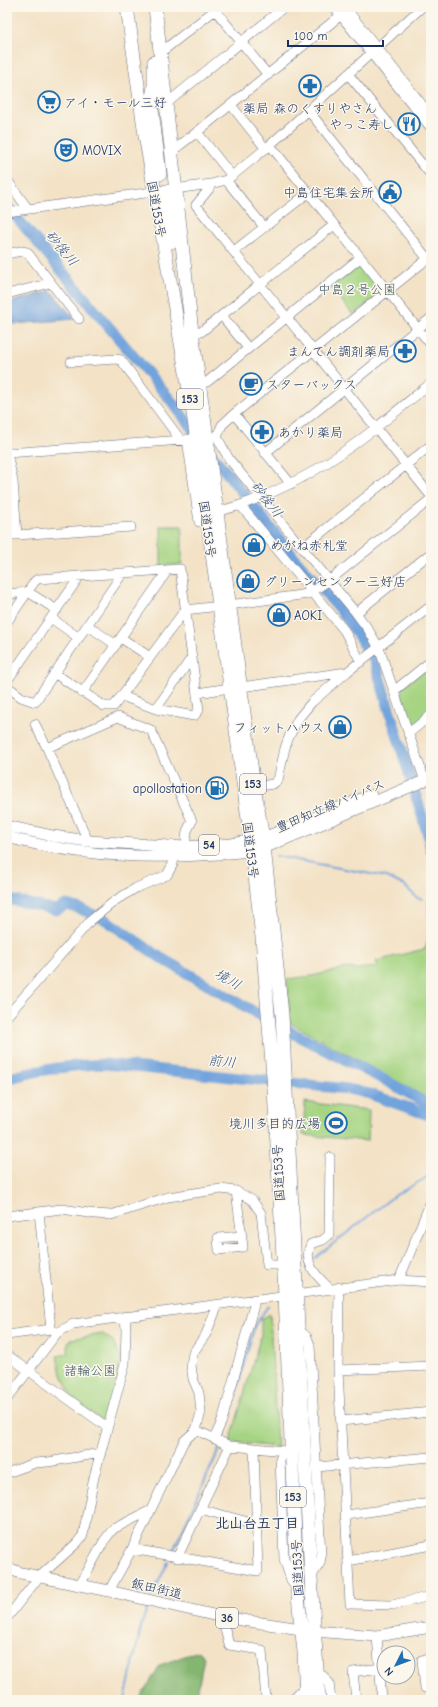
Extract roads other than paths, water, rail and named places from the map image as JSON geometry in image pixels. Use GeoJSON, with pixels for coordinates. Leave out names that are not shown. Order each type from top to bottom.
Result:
{"type":"FeatureCollection","features":[{"type":"Feature","properties":{"kind":"highway","name":"国道153号"},"geometry":{"type":"LineString","coordinates":[[155,7],[171,152],[164,191],[173,264],[172,294],[198,438],[224,606],[258,844],[277,963],[282,1014],[291,1206],[288,1447],[297,1587],[317,1676],[319,1700]]}},
{"type":"Feature","properties":{"kind":"highway","name":"国道153号"},"geometry":{"type":"LineString","coordinates":[[127,10],[145,135],[164,191],[192,332],[198,438],[217,512],[224,606]]}},
{"type":"Feature","properties":{"kind":"highway","name":"153"},"geometry":{"type":"LineString","coordinates":[[158,39],[154,58],[154,87],[151,102],[164,191]]}},
{"type":"Feature","properties":{"kind":"highway","name":"国道153号"},"geometry":{"type":"LineString","coordinates":[[235,688],[254,786],[262,938],[274,1082],[283,1265],[299,1330],[311,1578],[307,1630],[306,1700]]}},
{"type":"Feature","properties":{"kind":"main road","name":"豊田知立線バイパス"},"geometry":{"type":"LineString","coordinates":[[7,837],[75,851],[145,857],[234,854],[427,776]]}},
{"type":"Feature","properties":{"kind":"main road","name":"豊田知立線バイパス"},"geometry":{"type":"LineString","coordinates":[[7,826],[53,836],[88,841],[185,847],[258,844]]}},
{"type":"Feature","properties":{"kind":"main road","name":"飯田街道"},"geometry":{"type":"LineString","coordinates":[[7,1568],[21,1574],[110,1591],[222,1617],[307,1630]]}},
{"type":"Feature","properties":{"kind":"main road","name":"36"},"geometry":{"type":"LineString","coordinates":[[307,1630],[377,1636],[431,1627]]}},
{"type":"Feature","properties":{"kind":"street"},"geometry":{"type":"LineString","coordinates":[[166,104],[284,7]]}},
{"type":"Feature","properties":{"kind":"street"},"geometry":{"type":"LineString","coordinates":[[334,7],[343,11],[431,116]]}},
{"type":"Feature","properties":{"kind":"street"},"geometry":{"type":"LineString","coordinates":[[7,212],[211,184],[229,178],[268,147],[374,49],[422,7]]}},
{"type":"Feature","properties":{"kind":"street"},"geometry":{"type":"LineString","coordinates":[[160,52],[217,9],[268,75]]}},
{"type":"Feature","properties":{"kind":"street"},"geometry":{"type":"LineString","coordinates":[[171,152],[268,75],[343,11]]}},
{"type":"Feature","properties":{"kind":"street"},"geometry":{"type":"LineString","coordinates":[[374,49],[431,128]]}},
{"type":"Feature","properties":{"kind":"street"},"geometry":{"type":"LineString","coordinates":[[348,74],[431,175]]}},
{"type":"Feature","properties":{"kind":"street"},"geometry":{"type":"LineString","coordinates":[[231,105],[308,193],[431,345]]}},
{"type":"Feature","properties":{"kind":"street"},"geometry":{"type":"LineString","coordinates":[[18,535],[13,481],[7,453],[198,438],[222,425],[387,291],[430,259],[308,110]]}},
{"type":"Feature","properties":{"kind":"street"},"geometry":{"type":"LineString","coordinates":[[197,132],[264,227]]}},
{"type":"Feature","properties":{"kind":"street"},"geometry":{"type":"LineString","coordinates":[[7,180],[28,209]]}},
{"type":"Feature","properties":{"kind":"street"},"geometry":{"type":"LineString","coordinates":[[54,673],[82,693],[104,706],[114,706],[185,610],[308,594],[330,580],[431,497],[196,205],[209,189],[211,184]]}},
{"type":"Feature","properties":{"kind":"street"},"geometry":{"type":"LineString","coordinates":[[234,251],[308,193]]}},
{"type":"Feature","properties":{"kind":"street"},"geometry":{"type":"LineString","coordinates":[[192,332],[201,332],[334,225]]}},
{"type":"Feature","properties":{"kind":"street"},"geometry":{"type":"LineString","coordinates":[[7,254],[21,251],[27,252],[79,319]]}},
{"type":"Feature","properties":{"kind":"street"},"geometry":{"type":"LineString","coordinates":[[207,382],[360,258]]}},
{"type":"Feature","properties":{"kind":"street"},"geometry":{"type":"LineString","coordinates":[[7,294],[51,283]]}},
{"type":"Feature","properties":{"kind":"street"},"geometry":{"type":"LineString","coordinates":[[222,316],[248,348]]}},
{"type":"Feature","properties":{"kind":"street"},"geometry":{"type":"LineString","coordinates":[[265,452],[345,389],[431,318]]}},
{"type":"Feature","properties":{"kind":"street"},"geometry":{"type":"LineString","coordinates":[[71,362],[120,360],[198,438],[229,459],[330,580],[368,629],[394,691],[408,734],[427,776]]}},
{"type":"Feature","properties":{"kind":"street"},"geometry":{"type":"LineString","coordinates":[[217,512],[241,506],[261,498],[291,484],[330,462],[377,428],[431,383]]}},
{"type":"Feature","properties":{"kind":"street"},"geometry":{"type":"LineString","coordinates":[[234,414],[291,484]]}},
{"type":"Feature","properties":{"kind":"street"},"geometry":{"type":"LineString","coordinates":[[198,438],[199,522]]}},
{"type":"Feature","properties":{"kind":"street"},"geometry":{"type":"LineString","coordinates":[[302,548],[431,445]]}},
{"type":"Feature","properties":{"kind":"street"},"geometry":{"type":"LineString","coordinates":[[241,506],[344,630],[362,661]]}},
{"type":"Feature","properties":{"kind":"street"},"geometry":{"type":"LineString","coordinates":[[7,535],[131,527]]}},
{"type":"Feature","properties":{"kind":"street"},"geometry":{"type":"LineString","coordinates":[[356,612],[431,553]]}},
{"type":"Feature","properties":{"kind":"street"},"geometry":{"type":"LineString","coordinates":[[7,622],[35,581],[38,579],[180,569],[198,693],[199,710],[194,716],[156,709],[122,696]]}},
{"type":"Feature","properties":{"kind":"street"},"geometry":{"type":"LineString","coordinates":[[82,693],[168,570]]}},
{"type":"Feature","properties":{"kind":"street"},"geometry":{"type":"LineString","coordinates":[[7,686],[21,696],[35,702],[122,574]]}},
{"type":"Feature","properties":{"kind":"street"},"geometry":{"type":"LineString","coordinates":[[7,682],[80,576]]}},
{"type":"Feature","properties":{"kind":"street"},"geometry":{"type":"LineString","coordinates":[[7,594],[28,592],[79,638]]}},
{"type":"Feature","properties":{"kind":"street"},"geometry":{"type":"LineString","coordinates":[[254,786],[273,784],[278,780],[285,748],[298,719],[312,702],[347,672],[431,606]]}},
{"type":"Feature","properties":{"kind":"street"},"geometry":{"type":"LineString","coordinates":[[87,626],[150,657]]}},
{"type":"Feature","properties":{"kind":"street"},"geometry":{"type":"LineString","coordinates":[[156,709],[192,657]]}},
{"type":"Feature","properties":{"kind":"street"},"geometry":{"type":"LineString","coordinates":[[394,691],[431,661]]}},
{"type":"Feature","properties":{"kind":"street"},"geometry":{"type":"LineString","coordinates":[[198,693],[347,672]]}},
{"type":"Feature","properties":{"kind":"street"},"geometry":{"type":"LineString","coordinates":[[408,734],[431,715]]}},
{"type":"Feature","properties":{"kind":"street"},"geometry":{"type":"LineString","coordinates":[[47,748],[118,717],[151,730],[192,821],[187,831],[185,847]]}},
{"type":"Feature","properties":{"kind":"street"},"geometry":{"type":"LineString","coordinates":[[35,724],[88,841]]}},
{"type":"Feature","properties":{"kind":"street"},"geometry":{"type":"LineString","coordinates":[[7,1016],[90,920],[107,906],[136,888],[167,875],[173,864],[174,857]]}},
{"type":"Feature","properties":{"kind":"street"},"geometry":{"type":"LineString","coordinates":[[329,1288],[313,1273],[310,1267],[308,1253],[311,1244],[323,1240],[329,1235],[330,1157]]}},
{"type":"Feature","properties":{"kind":"street"},"geometry":{"type":"LineString","coordinates":[[7,1216],[62,1209],[111,1215],[168,1197],[221,1189],[236,1191],[252,1200],[261,1213],[267,1264],[283,1265]]}},
{"type":"Feature","properties":{"kind":"street"},"geometry":{"type":"LineString","coordinates":[[236,1191],[242,1236]]}},
{"type":"Feature","properties":{"kind":"street"},"geometry":{"type":"LineString","coordinates":[[399,1280],[428,1215],[431,1201]]}},
{"type":"Feature","properties":{"kind":"street"},"geometry":{"type":"LineString","coordinates":[[7,1399],[29,1371],[54,1331],[39,1212]]}},
{"type":"Feature","properties":{"kind":"street"},"geometry":{"type":"LineString","coordinates":[[7,1335],[54,1331],[73,1324],[218,1305],[329,1288],[399,1280],[431,1282]]}},
{"type":"Feature","properties":{"kind":"street"},"geometry":{"type":"LineString","coordinates":[[339,1287],[338,1370],[350,1604],[392,1604],[431,1596]]}},
{"type":"Feature","properties":{"kind":"street"},"geometry":{"type":"LineString","coordinates":[[177,1558],[200,1509],[222,1442],[222,1421],[254,1305],[254,1299]]}},
{"type":"Feature","properties":{"kind":"street"},"geometry":{"type":"LineString","coordinates":[[110,1591],[184,1441],[196,1430],[201,1412],[199,1393],[193,1379],[191,1364],[193,1353],[206,1334],[218,1305]]}},
{"type":"Feature","properties":{"kind":"street"},"geometry":{"type":"LineString","coordinates":[[7,1618],[39,1577],[77,1543],[83,1535],[94,1477],[125,1364],[125,1316]]}},
{"type":"Feature","properties":{"kind":"street"},"geometry":{"type":"LineString","coordinates":[[299,1330],[307,1337],[310,1345],[321,1556],[320,1563],[311,1578]]}},
{"type":"Feature","properties":{"kind":"street"},"geometry":{"type":"LineString","coordinates":[[7,1355],[70,1402],[76,1403],[107,1427]]}},
{"type":"Feature","properties":{"kind":"street"},"geometry":{"type":"LineString","coordinates":[[338,1370],[431,1366]]}},
{"type":"Feature","properties":{"kind":"street"},"geometry":{"type":"LineString","coordinates":[[341,1421],[431,1412]]}},
{"type":"Feature","properties":{"kind":"street"},"geometry":{"type":"LineString","coordinates":[[196,1430],[222,1442],[254,1448],[288,1447]]}},
{"type":"Feature","properties":{"kind":"street"},"geometry":{"type":"LineString","coordinates":[[132,1549],[258,1571],[254,1448]]}},
{"type":"Feature","properties":{"kind":"street"},"geometry":{"type":"LineString","coordinates":[[7,1473],[34,1463],[101,1453]]}},
{"type":"Feature","properties":{"kind":"street"},"geometry":{"type":"LineString","coordinates":[[316,1468],[431,1457]]}},
{"type":"Feature","properties":{"kind":"street"},"geometry":{"type":"LineString","coordinates":[[346,1515],[431,1503]]}},
{"type":"Feature","properties":{"kind":"street"},"geometry":{"type":"LineString","coordinates":[[200,1509],[256,1524]]}},
{"type":"Feature","properties":{"kind":"street"},"geometry":{"type":"LineString","coordinates":[[80,1585],[104,1540],[113,1529],[149,1511]]}},
{"type":"Feature","properties":{"kind":"street"},"geometry":{"type":"LineString","coordinates":[[348,1561],[431,1545]]}},
{"type":"Feature","properties":{"kind":"street"},"geometry":{"type":"LineString","coordinates":[[222,1617],[230,1645],[262,1650],[266,1700]]}},
{"type":"Feature","properties":{"kind":"street"},"geometry":{"type":"LineString","coordinates":[[377,1636],[378,1645]]}},
{"type":"Feature","properties":{"kind":"street"},"geometry":{"type":"LineString","coordinates":[[431,1658],[422,1660],[425,1688],[431,1686]]}},
{"type":"Feature","properties":{"kind":"street"},"geometry":{"type":"LineString","coordinates":[[356,1700],[353,1672],[376,1669]]}},
{"type":"Feature","properties":{"kind":"street"},"geometry":{"type":"LineString","coordinates":[[317,1676],[323,1676],[329,1682],[331,1700]]}},
{"type":"Feature","properties":{"kind":"street"},"geometry":{"type":"LineString","coordinates":[[381,1685],[382,1700]]}},
{"type":"Feature","properties":{"kind":"street"},"geometry":{"type":"LineString","coordinates":[[294,1700],[294,1698],[305,1686]]}},
{"type":"Feature","properties":{"kind":"water"},"geometry":{"type":"Polygon","coordinates":[[[51,291],[75,319],[14,324],[8,303],[51,291]]]}},
{"type":"Feature","properties":{"kind":"waterway","name":"砂後川"},"geometry":{"type":"LineString","coordinates":[[7,206],[173,403],[197,435]]}},
{"type":"Feature","properties":{"kind":"waterway","name":"砂後川"},"geometry":{"type":"LineString","coordinates":[[207,448],[296,560],[345,615],[374,660],[428,835],[431,850]]}},
{"type":"Feature","properties":{"kind":"waterway"},"geometry":{"type":"LineString","coordinates":[[276,856],[387,877],[405,886],[417,898],[422,899]]}},
{"type":"Feature","properties":{"kind":"waterway","name":"境川"},"geometry":{"type":"LineString","coordinates":[[7,899],[56,910],[66,905],[78,908],[106,920],[161,958],[277,1025],[383,1079],[431,1106]]}},
{"type":"Feature","properties":{"kind":"waterway","name":"前川"},"geometry":{"type":"LineString","coordinates":[[7,1079],[55,1068],[105,1064],[348,1089],[370,1094],[431,1116]]}},
{"type":"Feature","properties":{"kind":"waterway"},"geometry":{"type":"LineString","coordinates":[[315,1258],[394,1196],[431,1175]]}},
{"type":"Feature","properties":{"kind":"waterway"},"geometry":{"type":"LineString","coordinates":[[223,1439],[255,1325],[268,1306]]}},
{"type":"Feature","properties":{"kind":"waterway"},"geometry":{"type":"LineString","coordinates":[[173,1551],[221,1445]]}},
{"type":"Feature","properties":{"kind":"waterway"},"geometry":{"type":"LineString","coordinates":[[152,1596],[168,1562]]}},
{"type":"Feature","properties":{"kind":"waterway"},"geometry":{"type":"LineString","coordinates":[[125,1700],[141,1627],[148,1604]]}},
{"type":"Feature","properties":{"kind":"place","name":"薬局 森のくすりやさん"},"geometry":{"type":"Point","coordinates":[310,86]}},
{"type":"Feature","properties":{"kind":"place","name":"アイ・モール三好"},"geometry":{"type":"Point","coordinates":[49,102]}},
{"type":"Feature","properties":{"kind":"place","name":"やっこ寿し"},"geometry":{"type":"Point","coordinates":[409,124]}},
{"type":"Feature","properties":{"kind":"place","name":"MOVIX"},"geometry":{"type":"Point","coordinates":[66,150]}},
{"type":"Feature","properties":{"kind":"place","name":"中島住宅集会所"},"geometry":{"type":"Point","coordinates":[390,192]}},
{"type":"Feature","properties":{"kind":"place","name":"まんてん調剤薬局"},"geometry":{"type":"Point","coordinates":[405,351]}},
{"type":"Feature","properties":{"kind":"place","name":"スターバックス"},"geometry":{"type":"Point","coordinates":[251,384]}},
{"type":"Feature","properties":{"kind":"place","name":"あかり薬局"},"geometry":{"type":"Point","coordinates":[262,432]}},
{"type":"Feature","properties":{"kind":"place","name":"めがね赤札堂"},"geometry":{"type":"Point","coordinates":[254,545]}},
{"type":"Feature","properties":{"kind":"place","name":"グリーンセンター三好店"},"geometry":{"type":"Point","coordinates":[248,581]}},
{"type":"Feature","properties":{"kind":"place","name":"AOKI"},"geometry":{"type":"Point","coordinates":[279,615]}},
{"type":"Feature","properties":{"kind":"place","name":"フィットハウス"},"geometry":{"type":"Point","coordinates":[340,727]}},
{"type":"Feature","properties":{"kind":"place","name":"apollostation"},"geometry":{"type":"Point","coordinates":[217,788]}},
{"type":"Feature","properties":{"kind":"place","name":"境川多目的広場"},"geometry":{"type":"Point","coordinates":[336,1123]}},
{"type":"Feature","properties":{"kind":"district","name":"北山台五丁目"},"geometry":{"type":"Point","coordinates":[257,1523]}},
{"type":"Feature","properties":{"kind":"park label","name":"中島２号公園"},"geometry":{"type":"Point","coordinates":[357,289]}},
{"type":"Feature","properties":{"kind":"park label","name":"諸輪公園"},"geometry":{"type":"Point","coordinates":[90,1370]}}]}
